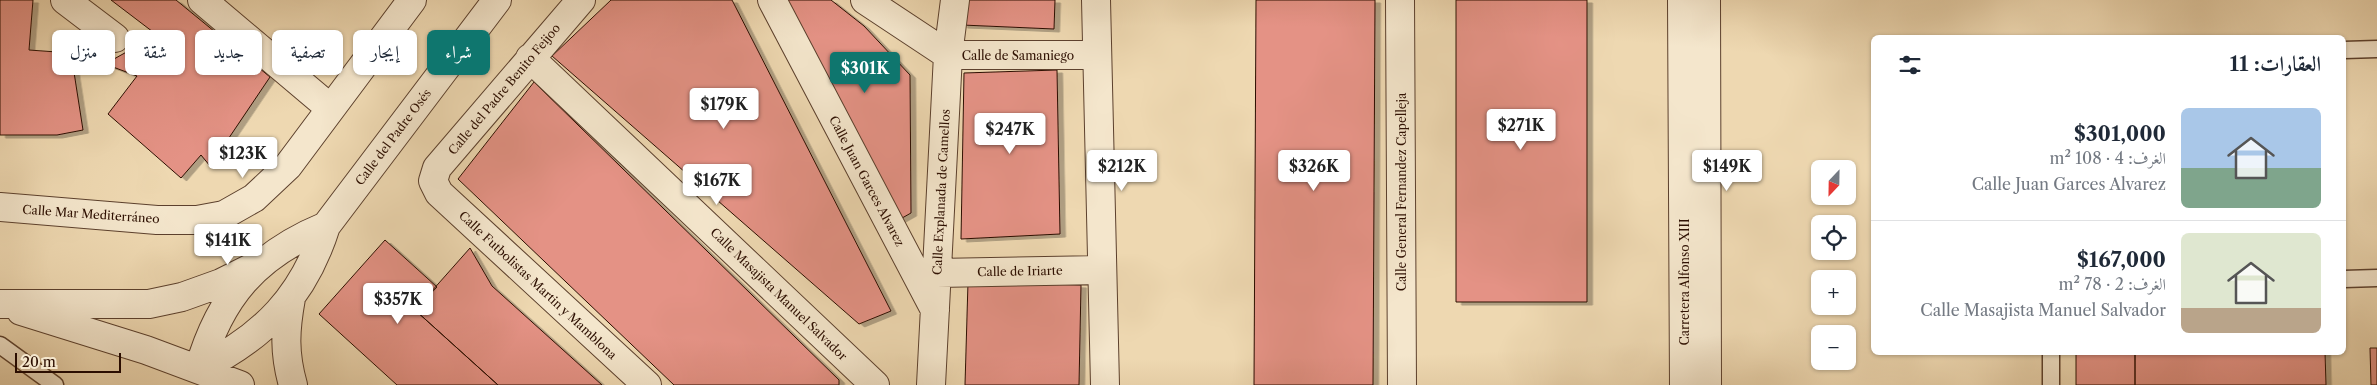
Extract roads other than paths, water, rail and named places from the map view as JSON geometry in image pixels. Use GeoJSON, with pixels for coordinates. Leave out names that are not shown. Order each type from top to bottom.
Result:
{"type":"FeatureCollection","features":[{"type":"Feature","properties":{"kind":"street"},"geometry":{"type":"LineString","coordinates":[[65,0],[104,30]]}},
{"type":"Feature","properties":{"kind":"street"},"geometry":{"type":"LineString","coordinates":[[202,0],[330,108]]}},
{"type":"Feature","properties":{"kind":"street","name":"Calle Mar Mediterráneo"},"geometry":{"type":"LineString","coordinates":[[0,208],[157,220],[197,220],[224,214],[254,198],[288,166],[412,0]]}},
{"type":"Feature","properties":{"kind":"street","name":"Calle del Padre Osés"},"geometry":{"type":"LineString","coordinates":[[199,368],[225,356],[250,340],[272,320],[291,298],[312,264],[326,226],[497,0]]}},
{"type":"Feature","properties":{"kind":"street","name":"Calle del Padre Benito Feijoo"},"geometry":{"type":"LineString","coordinates":[[433,182],[437,168],[581,0]]}},
{"type":"Feature","properties":{"kind":"street","name":"Calle Juan Garces Alvarez"},"geometry":{"type":"LineString","coordinates":[[772,0],[935,310]]}},
{"type":"Feature","properties":{"kind":"street","name":"Calle de Samaniego"},"geometry":{"type":"LineString","coordinates":[[865,0],[948,55],[1097,55]]}},
{"type":"Feature","properties":{"kind":"street","name":"Calle Explanada de Camellos"},"geometry":{"type":"LineString","coordinates":[[931,385],[948,55],[955,0]]}},
{"type":"Feature","properties":{"kind":"street"},"geometry":{"type":"LineString","coordinates":[[1096,0],[1105,385]]}},
{"type":"Feature","properties":{"kind":"street","name":"Calle General Fernandez Capelleja"},"geometry":{"type":"LineString","coordinates":[[1400,0],[1402,385]]}},
{"type":"Feature","properties":{"kind":"street","name":"Carretera Alfonso XIII"},"geometry":{"type":"LineString","coordinates":[[1682,0],[1684,385]]}},
{"type":"Feature","properties":{"kind":"street","name":"Carretera Alfonso XIII"},"geometry":{"type":"LineString","coordinates":[[1706,0],[1706,385]]}},
{"type":"Feature","properties":{"kind":"street","name":"Calle Masajista Manuel Salvador"},"geometry":{"type":"LineString","coordinates":[[530,58],[875,385]]}},
{"type":"Feature","properties":{"kind":"street","name":"Calle Futbolistas Martin y Mamblona"},"geometry":{"type":"LineString","coordinates":[[433,182],[438,193],[647,385]]}},
{"type":"Feature","properties":{"kind":"street"},"geometry":{"type":"LineString","coordinates":[[0,305],[148,304],[182,297],[213,286],[261,262],[304,235],[326,226]]}},
{"type":"Feature","properties":{"kind":"street"},"geometry":{"type":"LineString","coordinates":[[199,368],[212,330],[228,300],[261,262]]}},
{"type":"Feature","properties":{"kind":"street","name":"Calle de Iriarte"},"geometry":{"type":"LineString","coordinates":[[937,273],[1102,270]]}},
{"type":"Feature","properties":{"kind":"street","name":"Calle del Padre Osés"},"geometry":{"type":"LineString","coordinates":[[291,298],[285,328],[286,359],[292,385]]}},
{"type":"Feature","properties":{"kind":"street"},"geometry":{"type":"LineString","coordinates":[[0,305],[199,368],[240,385]]}},
{"type":"Feature","properties":{"kind":"lane"},"geometry":{"type":"LineString","coordinates":[[2346,50],[2377,49]]}},
{"type":"Feature","properties":{"kind":"lane"},"geometry":{"type":"LineString","coordinates":[[2346,279],[2377,278]]}},
{"type":"Feature","properties":{"kind":"lane"},"geometry":{"type":"LineString","coordinates":[[0,345],[55,385]]}},
{"type":"Feature","properties":{"kind":"lane"},"geometry":{"type":"LineString","coordinates":[[2051,355],[2051,385]]}}]}
